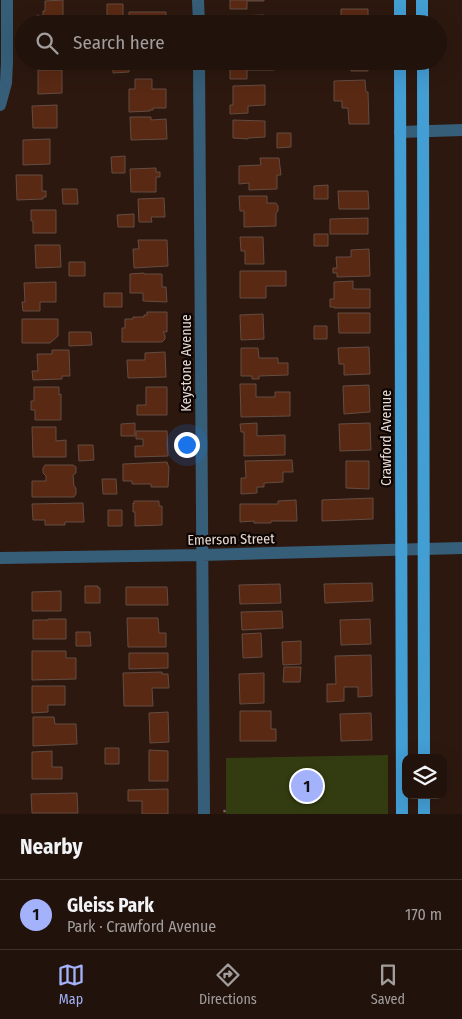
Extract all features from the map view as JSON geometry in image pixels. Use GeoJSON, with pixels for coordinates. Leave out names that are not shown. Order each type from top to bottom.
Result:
{"type":"FeatureCollection","features":[{"type":"Feature","properties":{"kind":"main road"},"geometry":{"type":"LineString","coordinates":[[400,0],[400,15]]}},
{"type":"Feature","properties":{"kind":"main road"},"geometry":{"type":"LineString","coordinates":[[422,0],[422,15]]}},
{"type":"Feature","properties":{"kind":"main road","name":"Crawford Avenue"},"geometry":{"type":"LineString","coordinates":[[400,70],[402,814]]}},
{"type":"Feature","properties":{"kind":"main road"},"geometry":{"type":"LineString","coordinates":[[423,70],[424,754]]}},
{"type":"Feature","properties":{"kind":"main road"},"geometry":{"type":"LineString","coordinates":[[424,799],[424,814]]}},
{"type":"Feature","properties":{"kind":"street"},"geometry":{"type":"LineString","coordinates":[[0,105],[6,83],[7,0]]}},
{"type":"Feature","properties":{"kind":"street"},"geometry":{"type":"LineString","coordinates":[[198,0],[199,15]]}},
{"type":"Feature","properties":{"kind":"street","name":"Keystone Avenue"},"geometry":{"type":"LineString","coordinates":[[199,70],[204,814]]}},
{"type":"Feature","properties":{"kind":"street"},"geometry":{"type":"LineString","coordinates":[[400,132],[462,130]]}},
{"type":"Feature","properties":{"kind":"street","name":"Emerson Street"},"geometry":{"type":"LineString","coordinates":[[0,558],[462,548]]}},
{"type":"Feature","properties":{"kind":"path"},"geometry":{"type":"LineString","coordinates":[[224,810],[226,814]]}},
{"type":"Feature","properties":{"kind":"green space"},"geometry":{"type":"Polygon","coordinates":[[[388,755],[388,814],[226,814],[226,758],[388,755]]]}},
{"type":"Feature","properties":{"kind":"building"},"geometry":{"type":"Polygon","coordinates":[[[63,0],[63,15],[43,15],[45,1],[63,0]]]}},
{"type":"Feature","properties":{"kind":"building"},"geometry":{"type":"Polygon","coordinates":[[[230,0],[264,1],[247,1],[247,9],[230,9],[230,0]]]}},
{"type":"Feature","properties":{"kind":"building"},"geometry":{"type":"Polygon","coordinates":[[[107,4],[123,4],[123,15],[107,15],[107,4]]]}},
{"type":"Feature","properties":{"kind":"building"},"geometry":{"type":"Polygon","coordinates":[[[341,9],[368,9],[368,15],[341,15],[341,9]]]}},
{"type":"Feature","properties":{"kind":"building"},"geometry":{"type":"Polygon","coordinates":[[[129,12],[166,12],[166,15],[129,15],[129,12]]]}},
{"type":"Feature","properties":{"kind":"building"},"geometry":{"type":"Polygon","coordinates":[[[38,70],[62,70],[62,93],[38,94],[38,70]]]}},
{"type":"Feature","properties":{"kind":"building"},"geometry":{"type":"Polygon","coordinates":[[[113,70],[129,70],[129,72],[113,73],[113,70]]]}},
{"type":"Feature","properties":{"kind":"building"},"geometry":{"type":"Polygon","coordinates":[[[230,70],[247,70],[247,79],[230,79],[230,70]]]}},
{"type":"Feature","properties":{"kind":"building"},"geometry":{"type":"Polygon","coordinates":[[[351,70],[368,70],[368,71],[351,70]]]}},
{"type":"Feature","properties":{"kind":"building"},"geometry":{"type":"Polygon","coordinates":[[[135,79],[152,79],[152,89],[166,89],[166,108],[129,112],[129,89],[135,89],[135,79]]]}},
{"type":"Feature","properties":{"kind":"building"},"geometry":{"type":"Polygon","coordinates":[[[365,80],[366,92],[368,92],[369,124],[349,124],[348,108],[342,108],[342,101],[334,101],[334,81],[365,80]]]}},
{"type":"Feature","properties":{"kind":"building"},"geometry":{"type":"Polygon","coordinates":[[[265,85],[265,105],[248,106],[248,113],[230,114],[230,105],[233,105],[233,86],[265,85]]]}},
{"type":"Feature","properties":{"kind":"building"},"geometry":{"type":"Polygon","coordinates":[[[57,105],[57,128],[33,128],[32,106],[57,105]]]}},
{"type":"Feature","properties":{"kind":"building"},"geometry":{"type":"Polygon","coordinates":[[[130,117],[151,117],[151,120],[166,119],[167,139],[131,140],[130,117]]]}},
{"type":"Feature","properties":{"kind":"building"},"geometry":{"type":"Polygon","coordinates":[[[233,120],[265,121],[265,137],[233,138],[233,120]]]}},
{"type":"Feature","properties":{"kind":"building"},"geometry":{"type":"Polygon","coordinates":[[[277,133],[291,133],[291,147],[277,148],[277,133]]]}},
{"type":"Feature","properties":{"kind":"building"},"geometry":{"type":"Polygon","coordinates":[[[50,139],[50,164],[23,165],[23,140],[50,139]]]}},
{"type":"Feature","properties":{"kind":"building"},"geometry":{"type":"Polygon","coordinates":[[[125,156],[125,173],[112,173],[111,157],[125,156]]]}},
{"type":"Feature","properties":{"kind":"building"},"geometry":{"type":"Polygon","coordinates":[[[260,158],[279,158],[281,175],[277,175],[277,189],[249,190],[249,183],[239,184],[239,166],[261,165],[260,158]]]}},
{"type":"Feature","properties":{"kind":"building"},"geometry":{"type":"Polygon","coordinates":[[[156,168],[156,172],[160,172],[160,177],[156,177],[156,192],[131,192],[130,169],[156,168]]]}},
{"type":"Feature","properties":{"kind":"building"},"geometry":{"type":"Polygon","coordinates":[[[16,175],[42,175],[42,191],[46,191],[46,197],[43,197],[43,199],[17,200],[16,175]]]}},
{"type":"Feature","properties":{"kind":"building"},"geometry":{"type":"Polygon","coordinates":[[[328,185],[328,199],[314,199],[314,186],[328,185]]]}},
{"type":"Feature","properties":{"kind":"building"},"geometry":{"type":"Polygon","coordinates":[[[62,189],[77,189],[78,204],[63,204],[62,189]]]}},
{"type":"Feature","properties":{"kind":"building"},"geometry":{"type":"Polygon","coordinates":[[[338,191],[368,191],[369,209],[339,209],[338,191]]]}},
{"type":"Feature","properties":{"kind":"building"},"geometry":{"type":"Polygon","coordinates":[[[239,196],[267,196],[267,203],[276,203],[278,211],[276,213],[276,226],[244,227],[244,211],[240,211],[239,196]]]}},
{"type":"Feature","properties":{"kind":"building"},"geometry":{"type":"Polygon","coordinates":[[[164,198],[165,217],[151,217],[152,222],[139,222],[138,199],[164,198]]]}},
{"type":"Feature","properties":{"kind":"building"},"geometry":{"type":"Polygon","coordinates":[[[31,210],[56,210],[56,233],[33,233],[31,210]]]}},
{"type":"Feature","properties":{"kind":"building"},"geometry":{"type":"Polygon","coordinates":[[[134,214],[134,227],[118,227],[117,215],[134,214]]]}},
{"type":"Feature","properties":{"kind":"building"},"geometry":{"type":"Polygon","coordinates":[[[368,218],[368,234],[330,234],[330,219],[368,218]]]}},
{"type":"Feature","properties":{"kind":"building"},"geometry":{"type":"Polygon","coordinates":[[[314,234],[328,234],[328,246],[314,246],[314,234]]]}},
{"type":"Feature","properties":{"kind":"building"},"geometry":{"type":"Polygon","coordinates":[[[240,237],[263,237],[264,264],[245,264],[245,251],[241,251],[240,237]]]}},
{"type":"Feature","properties":{"kind":"building"},"geometry":{"type":"Polygon","coordinates":[[[138,240],[167,240],[168,266],[134,268],[133,249],[139,249],[138,240]]]}},
{"type":"Feature","properties":{"kind":"building"},"geometry":{"type":"Polygon","coordinates":[[[35,245],[60,245],[61,267],[36,268],[35,245]]]}},
{"type":"Feature","properties":{"kind":"building"},"geometry":{"type":"Polygon","coordinates":[[[369,249],[370,276],[337,277],[337,273],[333,273],[333,268],[337,268],[336,257],[351,257],[351,250],[369,249]]]}},
{"type":"Feature","properties":{"kind":"building"},"geometry":{"type":"Polygon","coordinates":[[[69,262],[85,262],[85,276],[69,276],[69,262]]]}},
{"type":"Feature","properties":{"kind":"building"},"geometry":{"type":"Polygon","coordinates":[[[240,271],[286,271],[286,286],[266,286],[266,298],[240,298],[240,271]]]}},
{"type":"Feature","properties":{"kind":"building"},"geometry":{"type":"Polygon","coordinates":[[[130,274],[162,274],[162,287],[166,287],[167,302],[143,301],[143,293],[130,293],[130,274]]]}},
{"type":"Feature","properties":{"kind":"building"},"geometry":{"type":"Polygon","coordinates":[[[353,281],[353,289],[370,289],[370,308],[330,307],[330,299],[334,299],[334,282],[353,281]]]}},
{"type":"Feature","properties":{"kind":"building"},"geometry":{"type":"Polygon","coordinates":[[[56,282],[56,302],[40,302],[40,311],[23,311],[22,302],[25,302],[24,283],[56,282]]]}},
{"type":"Feature","properties":{"kind":"building"},"geometry":{"type":"Polygon","coordinates":[[[104,293],[122,293],[122,307],[104,307],[104,293]]]}},
{"type":"Feature","properties":{"kind":"building"},"geometry":{"type":"Polygon","coordinates":[[[147,312],[167,312],[167,332],[163,332],[165,339],[162,342],[122,342],[122,328],[125,328],[125,319],[144,317],[144,315],[147,315],[147,312]]]}},
{"type":"Feature","properties":{"kind":"building"},"geometry":{"type":"Polygon","coordinates":[[[338,313],[370,313],[370,333],[339,333],[338,313]]]}},
{"type":"Feature","properties":{"kind":"building"},"geometry":{"type":"Polygon","coordinates":[[[263,314],[264,339],[241,340],[240,315],[263,314]]]}},
{"type":"Feature","properties":{"kind":"building"},"geometry":{"type":"Polygon","coordinates":[[[22,319],[58,319],[58,336],[50,343],[22,343],[22,319]]]}},
{"type":"Feature","properties":{"kind":"building"},"geometry":{"type":"Polygon","coordinates":[[[314,326],[327,326],[327,339],[314,339],[314,326]]]}},
{"type":"Feature","properties":{"kind":"building"},"geometry":{"type":"Polygon","coordinates":[[[69,332],[91,332],[92,345],[69,346],[69,332]]]}},
{"type":"Feature","properties":{"kind":"building"},"geometry":{"type":"Polygon","coordinates":[[[369,347],[370,374],[344,375],[344,364],[339,364],[338,348],[369,347]]]}},
{"type":"Feature","properties":{"kind":"building"},"geometry":{"type":"Polygon","coordinates":[[[241,348],[258,348],[259,358],[278,358],[278,363],[288,363],[288,375],[259,376],[259,379],[252,379],[252,376],[241,376],[241,348]]]}},
{"type":"Feature","properties":{"kind":"building"},"geometry":{"type":"Polygon","coordinates":[[[52,350],[69,350],[70,376],[62,376],[62,379],[33,380],[32,371],[38,371],[37,354],[52,354],[52,350]]]}},
{"type":"Feature","properties":{"kind":"building"},"geometry":{"type":"Polygon","coordinates":[[[165,352],[166,377],[128,378],[127,360],[145,360],[145,353],[165,352]]]}},
{"type":"Feature","properties":{"kind":"building"},"geometry":{"type":"Polygon","coordinates":[[[240,384],[256,384],[256,397],[275,397],[275,392],[290,392],[290,416],[241,417],[240,384]]]}},
{"type":"Feature","properties":{"kind":"building"},"geometry":{"type":"Polygon","coordinates":[[[369,385],[370,412],[344,414],[343,386],[369,385]]]}},
{"type":"Feature","properties":{"kind":"building"},"geometry":{"type":"Polygon","coordinates":[[[34,387],[59,387],[59,395],[61,394],[61,420],[35,420],[35,410],[31,410],[31,401],[34,401],[34,387]]]}},
{"type":"Feature","properties":{"kind":"building"},"geometry":{"type":"Polygon","coordinates":[[[146,387],[167,387],[167,415],[137,415],[137,405],[146,405],[146,387]]]}},
{"type":"Feature","properties":{"kind":"building"},"geometry":{"type":"Polygon","coordinates":[[[135,423],[135,436],[121,436],[121,424],[135,423]]]}},
{"type":"Feature","properties":{"kind":"building"},"geometry":{"type":"Polygon","coordinates":[[[257,423],[257,436],[285,435],[285,455],[244,456],[244,432],[241,432],[240,424],[257,423]]]}},
{"type":"Feature","properties":{"kind":"building"},"geometry":{"type":"Polygon","coordinates":[[[370,423],[371,450],[340,451],[339,424],[370,423]]]}},
{"type":"Feature","properties":{"kind":"building"},"geometry":{"type":"Polygon","coordinates":[[[32,427],[56,427],[56,441],[66,440],[66,457],[33,457],[32,427]]]}},
{"type":"Feature","properties":{"kind":"building"},"geometry":{"type":"Polygon","coordinates":[[[136,431],[167,431],[168,456],[135,457],[135,446],[143,446],[143,439],[136,439],[136,431]]]}},
{"type":"Feature","properties":{"kind":"building"},"geometry":{"type":"Polygon","coordinates":[[[78,445],[93,445],[94,460],[79,461],[78,445]]]}},
{"type":"Feature","properties":{"kind":"building"},"geometry":{"type":"Polygon","coordinates":[[[292,460],[293,472],[283,472],[283,482],[264,483],[264,487],[257,487],[257,493],[241,494],[241,478],[246,478],[245,461],[292,460]]]}},
{"type":"Feature","properties":{"kind":"building"},"geometry":{"type":"Polygon","coordinates":[[[346,461],[369,461],[369,489],[346,488],[346,461]]]}},
{"type":"Feature","properties":{"kind":"building"},"geometry":{"type":"Polygon","coordinates":[[[167,462],[169,468],[168,487],[151,487],[151,484],[132,484],[132,481],[123,481],[123,464],[167,462]]]}},
{"type":"Feature","properties":{"kind":"building"},"geometry":{"type":"Polygon","coordinates":[[[45,465],[73,465],[76,467],[76,473],[73,475],[76,488],[74,497],[32,497],[32,481],[46,481],[46,476],[43,473],[45,465]]]}},
{"type":"Feature","properties":{"kind":"building"},"geometry":{"type":"Polygon","coordinates":[[[102,479],[116,479],[117,494],[103,494],[102,479]]]}},
{"type":"Feature","properties":{"kind":"building"},"geometry":{"type":"Polygon","coordinates":[[[373,498],[373,519],[322,521],[322,500],[373,498]]]}},
{"type":"Feature","properties":{"kind":"building"},"geometry":{"type":"Polygon","coordinates":[[[296,500],[297,521],[271,521],[271,523],[240,522],[240,504],[278,504],[278,501],[296,500]]]}},
{"type":"Feature","properties":{"kind":"building"},"geometry":{"type":"Polygon","coordinates":[[[134,501],[159,501],[159,506],[162,506],[162,525],[135,526],[134,501]]]}},
{"type":"Feature","properties":{"kind":"building"},"geometry":{"type":"Polygon","coordinates":[[[83,503],[84,522],[65,522],[65,525],[45,525],[45,520],[33,520],[32,504],[83,503]]]}},
{"type":"Feature","properties":{"kind":"building"},"geometry":{"type":"Polygon","coordinates":[[[108,510],[122,510],[122,526],[108,526],[108,510]]]}},
{"type":"Feature","properties":{"kind":"building"},"geometry":{"type":"Polygon","coordinates":[[[372,583],[373,601],[325,603],[324,584],[372,583]]]}},
{"type":"Feature","properties":{"kind":"building"},"geometry":{"type":"Polygon","coordinates":[[[280,584],[281,603],[240,604],[239,585],[280,584]]]}},
{"type":"Feature","properties":{"kind":"building"},"geometry":{"type":"Polygon","coordinates":[[[85,586],[98,586],[100,588],[100,603],[85,603],[85,586]]]}},
{"type":"Feature","properties":{"kind":"building"},"geometry":{"type":"Polygon","coordinates":[[[126,587],[167,587],[168,605],[126,605],[126,587]]]}},
{"type":"Feature","properties":{"kind":"building"},"geometry":{"type":"Polygon","coordinates":[[[61,591],[61,611],[32,611],[32,592],[61,591]]]}},
{"type":"Feature","properties":{"kind":"building"},"geometry":{"type":"Polygon","coordinates":[[[282,611],[283,628],[242,630],[241,612],[282,611]]]}},
{"type":"Feature","properties":{"kind":"building"},"geometry":{"type":"Polygon","coordinates":[[[127,618],[158,618],[159,633],[166,633],[166,647],[128,647],[127,618]]]}},
{"type":"Feature","properties":{"kind":"building"},"geometry":{"type":"Polygon","coordinates":[[[66,619],[66,639],[33,639],[33,620],[66,619]]]}},
{"type":"Feature","properties":{"kind":"building"},"geometry":{"type":"Polygon","coordinates":[[[370,619],[371,644],[341,645],[340,620],[370,619]]]}},
{"type":"Feature","properties":{"kind":"building"},"geometry":{"type":"Polygon","coordinates":[[[76,632],[90,632],[91,646],[76,646],[76,632]]]}},
{"type":"Feature","properties":{"kind":"building"},"geometry":{"type":"Polygon","coordinates":[[[261,633],[262,657],[243,658],[242,634],[261,633]]]}},
{"type":"Feature","properties":{"kind":"building"},"geometry":{"type":"Polygon","coordinates":[[[301,641],[301,664],[283,665],[282,642],[301,641]]]}},
{"type":"Feature","properties":{"kind":"building"},"geometry":{"type":"Polygon","coordinates":[[[32,651],[66,651],[66,658],[76,658],[76,679],[32,680],[32,651]]]}},
{"type":"Feature","properties":{"kind":"building"},"geometry":{"type":"Polygon","coordinates":[[[129,653],[168,653],[168,668],[129,669],[129,653]]]}},
{"type":"Feature","properties":{"kind":"building"},"geometry":{"type":"Polygon","coordinates":[[[371,655],[372,696],[358,697],[358,687],[344,687],[344,701],[327,702],[327,684],[336,684],[335,656],[371,655]]]}},
{"type":"Feature","properties":{"kind":"building"},"geometry":{"type":"Polygon","coordinates":[[[284,667],[301,667],[300,682],[283,682],[284,667]]]}},
{"type":"Feature","properties":{"kind":"building"},"geometry":{"type":"Polygon","coordinates":[[[162,672],[162,674],[168,674],[169,688],[152,688],[153,706],[124,706],[123,673],[162,672]]]}},
{"type":"Feature","properties":{"kind":"building"},"geometry":{"type":"Polygon","coordinates":[[[264,673],[264,703],[240,704],[239,674],[264,673]]]}},
{"type":"Feature","properties":{"kind":"building"},"geometry":{"type":"Polygon","coordinates":[[[32,686],[65,686],[65,705],[48,705],[48,712],[32,713],[32,686]]]}},
{"type":"Feature","properties":{"kind":"building"},"geometry":{"type":"Polygon","coordinates":[[[240,711],[271,711],[271,729],[276,729],[276,741],[240,741],[240,711]]]}},
{"type":"Feature","properties":{"kind":"building"},"geometry":{"type":"Polygon","coordinates":[[[168,712],[169,742],[150,743],[149,713],[168,712]]]}},
{"type":"Feature","properties":{"kind":"building"},"geometry":{"type":"Polygon","coordinates":[[[371,713],[372,740],[341,741],[340,714],[371,713]]]}},
{"type":"Feature","properties":{"kind":"building"},"geometry":{"type":"Polygon","coordinates":[[[33,717],[54,717],[55,724],[76,724],[77,744],[33,746],[33,717]]]}},
{"type":"Feature","properties":{"kind":"building"},"geometry":{"type":"Polygon","coordinates":[[[105,748],[119,748],[119,764],[105,764],[105,748]]]}},
{"type":"Feature","properties":{"kind":"building"},"geometry":{"type":"Polygon","coordinates":[[[149,750],[168,751],[168,781],[149,781],[149,750]]]}},
{"type":"Feature","properties":{"kind":"building"},"geometry":{"type":"Polygon","coordinates":[[[52,751],[52,767],[62,767],[62,779],[32,779],[32,752],[52,751]]]}},
{"type":"Feature","properties":{"kind":"building"},"geometry":{"type":"Polygon","coordinates":[[[168,789],[168,814],[142,814],[142,801],[128,801],[128,790],[168,789]]]}},
{"type":"Feature","properties":{"kind":"building"},"geometry":{"type":"Polygon","coordinates":[[[77,793],[78,813],[32,813],[31,794],[77,793]]]}},
{"type":"Feature","properties":{"kind":"place","name":"Gleiss Park"},"geometry":{"type":"Point","coordinates":[307,786]}}]}
